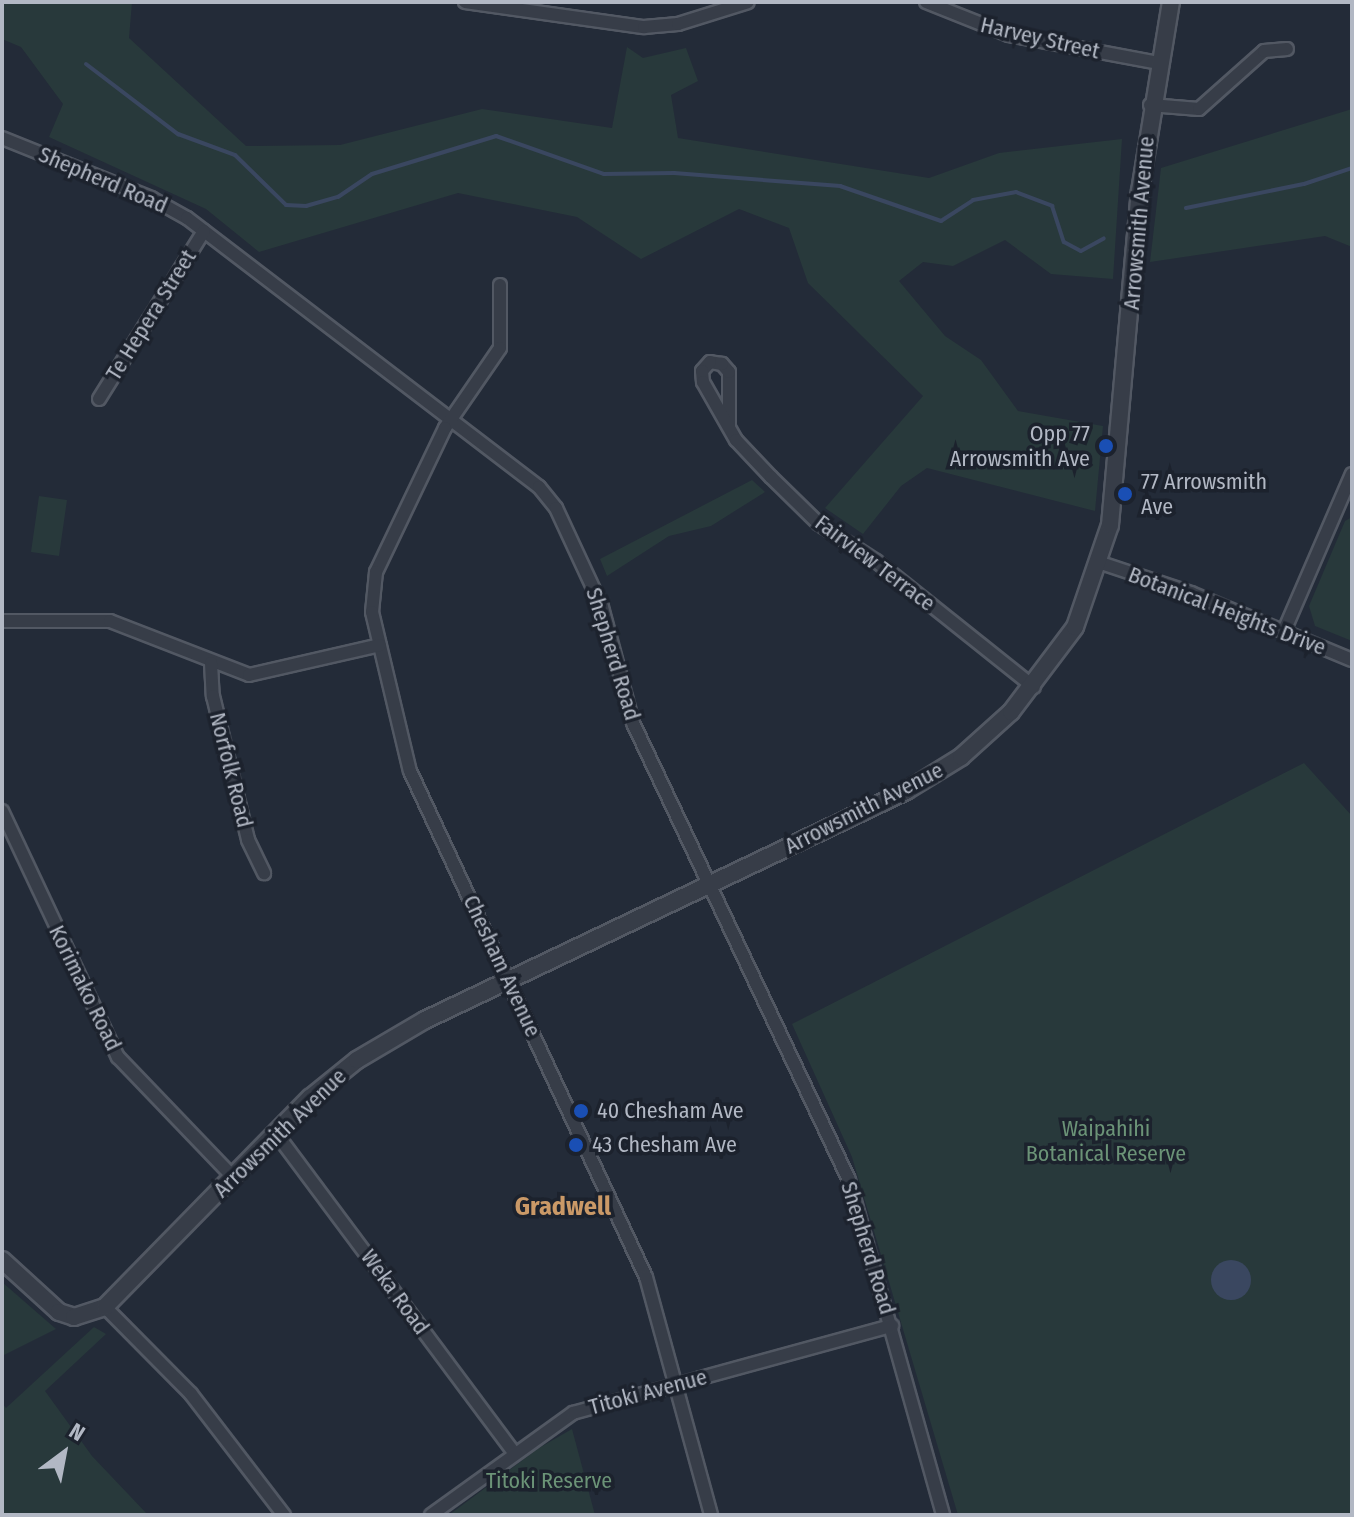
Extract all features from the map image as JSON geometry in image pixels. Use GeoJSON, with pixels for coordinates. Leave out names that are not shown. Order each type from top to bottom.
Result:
{"type":"FeatureCollection","features":[{"type":"Feature","properties":{"kind":"street"},"geometry":{"type":"LineString","coordinates":[[465,2],[644,27],[678,24],[748,2]]}},
{"type":"Feature","properties":{"kind":"street","name":"Harvey Street"},"geometry":{"type":"LineString","coordinates":[[926,2],[985,29],[1159,63]]}},
{"type":"Feature","properties":{"kind":"street","name":"Arrowsmith Avenue"},"geometry":{"type":"LineString","coordinates":[[105,1307],[275,1132],[357,1060],[509,980],[934,775],[992,730],[1034,687],[1075,627],[1101,563],[1115,488],[1150,105],[1171,2]]}},
{"type":"Feature","properties":{"kind":"street"},"geometry":{"type":"LineString","coordinates":[[1150,105],[1199,109],[1264,51],[1287,49]]}},
{"type":"Feature","properties":{"kind":"street","name":"Shepherd Road"},"geometry":{"type":"LineString","coordinates":[[2,138],[151,198],[204,231],[539,487],[566,526],[602,607],[633,723],[849,1180],[943,1515]]}},
{"type":"Feature","properties":{"kind":"street","name":"Te Hepera Street"},"geometry":{"type":"LineString","coordinates":[[99,399],[204,231]]}},
{"type":"Feature","properties":{"kind":"street","name":"Chesham Avenue"},"geometry":{"type":"LineString","coordinates":[[500,285],[500,348],[450,419],[376,572],[372,612],[410,771],[636,1253],[711,1515]]}},
{"type":"Feature","properties":{"kind":"street","name":"Fairview Terrace"},"geometry":{"type":"LineString","coordinates":[[729,426],[729,372],[722,364],[710,362],[702,371],[703,382],[729,426],[819,524],[876,561],[1034,687]]}},
{"type":"Feature","properties":{"kind":"street"},"geometry":{"type":"LineString","coordinates":[[1284,631],[1348,493],[1352,474]]}},
{"type":"Feature","properties":{"kind":"street","name":"Botanical Heights Drive"},"geometry":{"type":"LineString","coordinates":[[1101,563],[1284,631],[1352,660]]}},
{"type":"Feature","properties":{"kind":"street"},"geometry":{"type":"LineString","coordinates":[[2,621],[110,621],[235,673],[269,673],[380,645]]}},
{"type":"Feature","properties":{"kind":"street","name":"Norfolk Road"},"geometry":{"type":"LineString","coordinates":[[211,663],[213,696],[248,840],[264,873]]}},
{"type":"Feature","properties":{"kind":"street","name":"Korimako Road"},"geometry":{"type":"LineString","coordinates":[[2,811],[118,1057],[233,1177]]}},
{"type":"Feature","properties":{"kind":"street","name":"Weka Road"},"geometry":{"type":"LineString","coordinates":[[275,1132],[514,1453]]}},
{"type":"Feature","properties":{"kind":"street"},"geometry":{"type":"LineString","coordinates":[[2,1260],[59,1312],[74,1317],[105,1307],[191,1394],[284,1515]]}},
{"type":"Feature","properties":{"kind":"street","name":"Titoki Avenue"},"geometry":{"type":"LineString","coordinates":[[431,1515],[573,1413],[892,1326]]}},
{"type":"Feature","properties":{"kind":"green space"},"geometry":{"type":"Polygon","coordinates":[[[2,2],[132,2],[129,38],[246,146],[340,145],[482,109],[612,128],[627,47],[643,58],[686,48],[698,81],[671,95],[678,138],[929,178],[999,153],[1122,139],[1113,279],[1051,274],[1005,240],[953,266],[923,262],[899,281],[945,336],[981,360],[1018,411],[1103,426],[1095,511],[927,468],[901,486],[863,534],[825,508],[923,396],[808,283],[789,228],[739,209],[641,259],[577,217],[458,193],[259,252],[206,209],[49,137],[63,104],[21,47],[2,39],[2,2]]]}},
{"type":"Feature","properties":{"kind":"green space"},"geometry":{"type":"Polygon","coordinates":[[[1352,109],[1352,247],[1325,236],[1150,262],[1161,168],[1352,109]]]}},
{"type":"Feature","properties":{"kind":"green space"},"geometry":{"type":"Polygon","coordinates":[[[752,480],[765,492],[711,526],[669,536],[607,576],[600,559],[752,480]]]}},
{"type":"Feature","properties":{"kind":"green space"},"geometry":{"type":"Polygon","coordinates":[[[39,496],[67,500],[59,556],[31,552],[39,496]]]}},
{"type":"Feature","properties":{"kind":"green space"},"geometry":{"type":"Polygon","coordinates":[[[1352,517],[1352,641],[1315,626],[1309,606],[1345,521],[1352,517]]]}},
{"type":"Feature","properties":{"kind":"green space","name":"Waipahihi Botanical Reserve"},"geometry":{"type":"Polygon","coordinates":[[[1304,763],[1352,816],[1352,1515],[958,1515],[852,1157],[792,1024],[1304,763]]]}},
{"type":"Feature","properties":{"kind":"green space"},"geometry":{"type":"Polygon","coordinates":[[[2,1282],[56,1329],[2,1356],[2,1282]]]}},
{"type":"Feature","properties":{"kind":"green space"},"geometry":{"type":"Polygon","coordinates":[[[94,1327],[106,1334],[45,1391],[92,1456],[148,1515],[2,1515],[2,1403],[6,1408],[94,1327]]]}},
{"type":"Feature","properties":{"kind":"green space","name":"Titoki Reserve"},"geometry":{"type":"Polygon","coordinates":[[[572,1429],[595,1515],[449,1515],[539,1448],[572,1429]]]}},
{"type":"Feature","properties":{"kind":"water"},"geometry":{"type":"Polygon","coordinates":[[[1231,1260],[1245,1266],[1251,1280],[1245,1294],[1231,1300],[1217,1294],[1211,1280],[1217,1266],[1231,1260]]]}},
{"type":"Feature","properties":{"kind":"waterway"},"geometry":{"type":"LineString","coordinates":[[86,64],[178,134],[235,155],[286,205],[306,206],[338,197],[372,174],[496,136],[604,174],[674,173],[840,186],[941,221],[973,200],[1016,192],[1052,206],[1064,242],[1081,251],[1104,238]]}},
{"type":"Feature","properties":{"kind":"waterway"},"geometry":{"type":"LineString","coordinates":[[1186,208],[1304,184],[1352,168]]}},
{"type":"Feature","properties":{"kind":"place","name":"Opp 77 Arrowsmith Ave"},"geometry":{"type":"Point","coordinates":[1106,446]}},
{"type":"Feature","properties":{"kind":"place","name":"77 Arrowsmith Ave"},"geometry":{"type":"Point","coordinates":[1125,494]}},
{"type":"Feature","properties":{"kind":"place","name":"40 Chesham Ave"},"geometry":{"type":"Point","coordinates":[581,1111]}},
{"type":"Feature","properties":{"kind":"place","name":"43 Chesham Ave"},"geometry":{"type":"Point","coordinates":[576,1145]}},
{"type":"Feature","properties":{"kind":"district","name":"Gradwell"},"geometry":{"type":"Point","coordinates":[563,1207]}}]}
